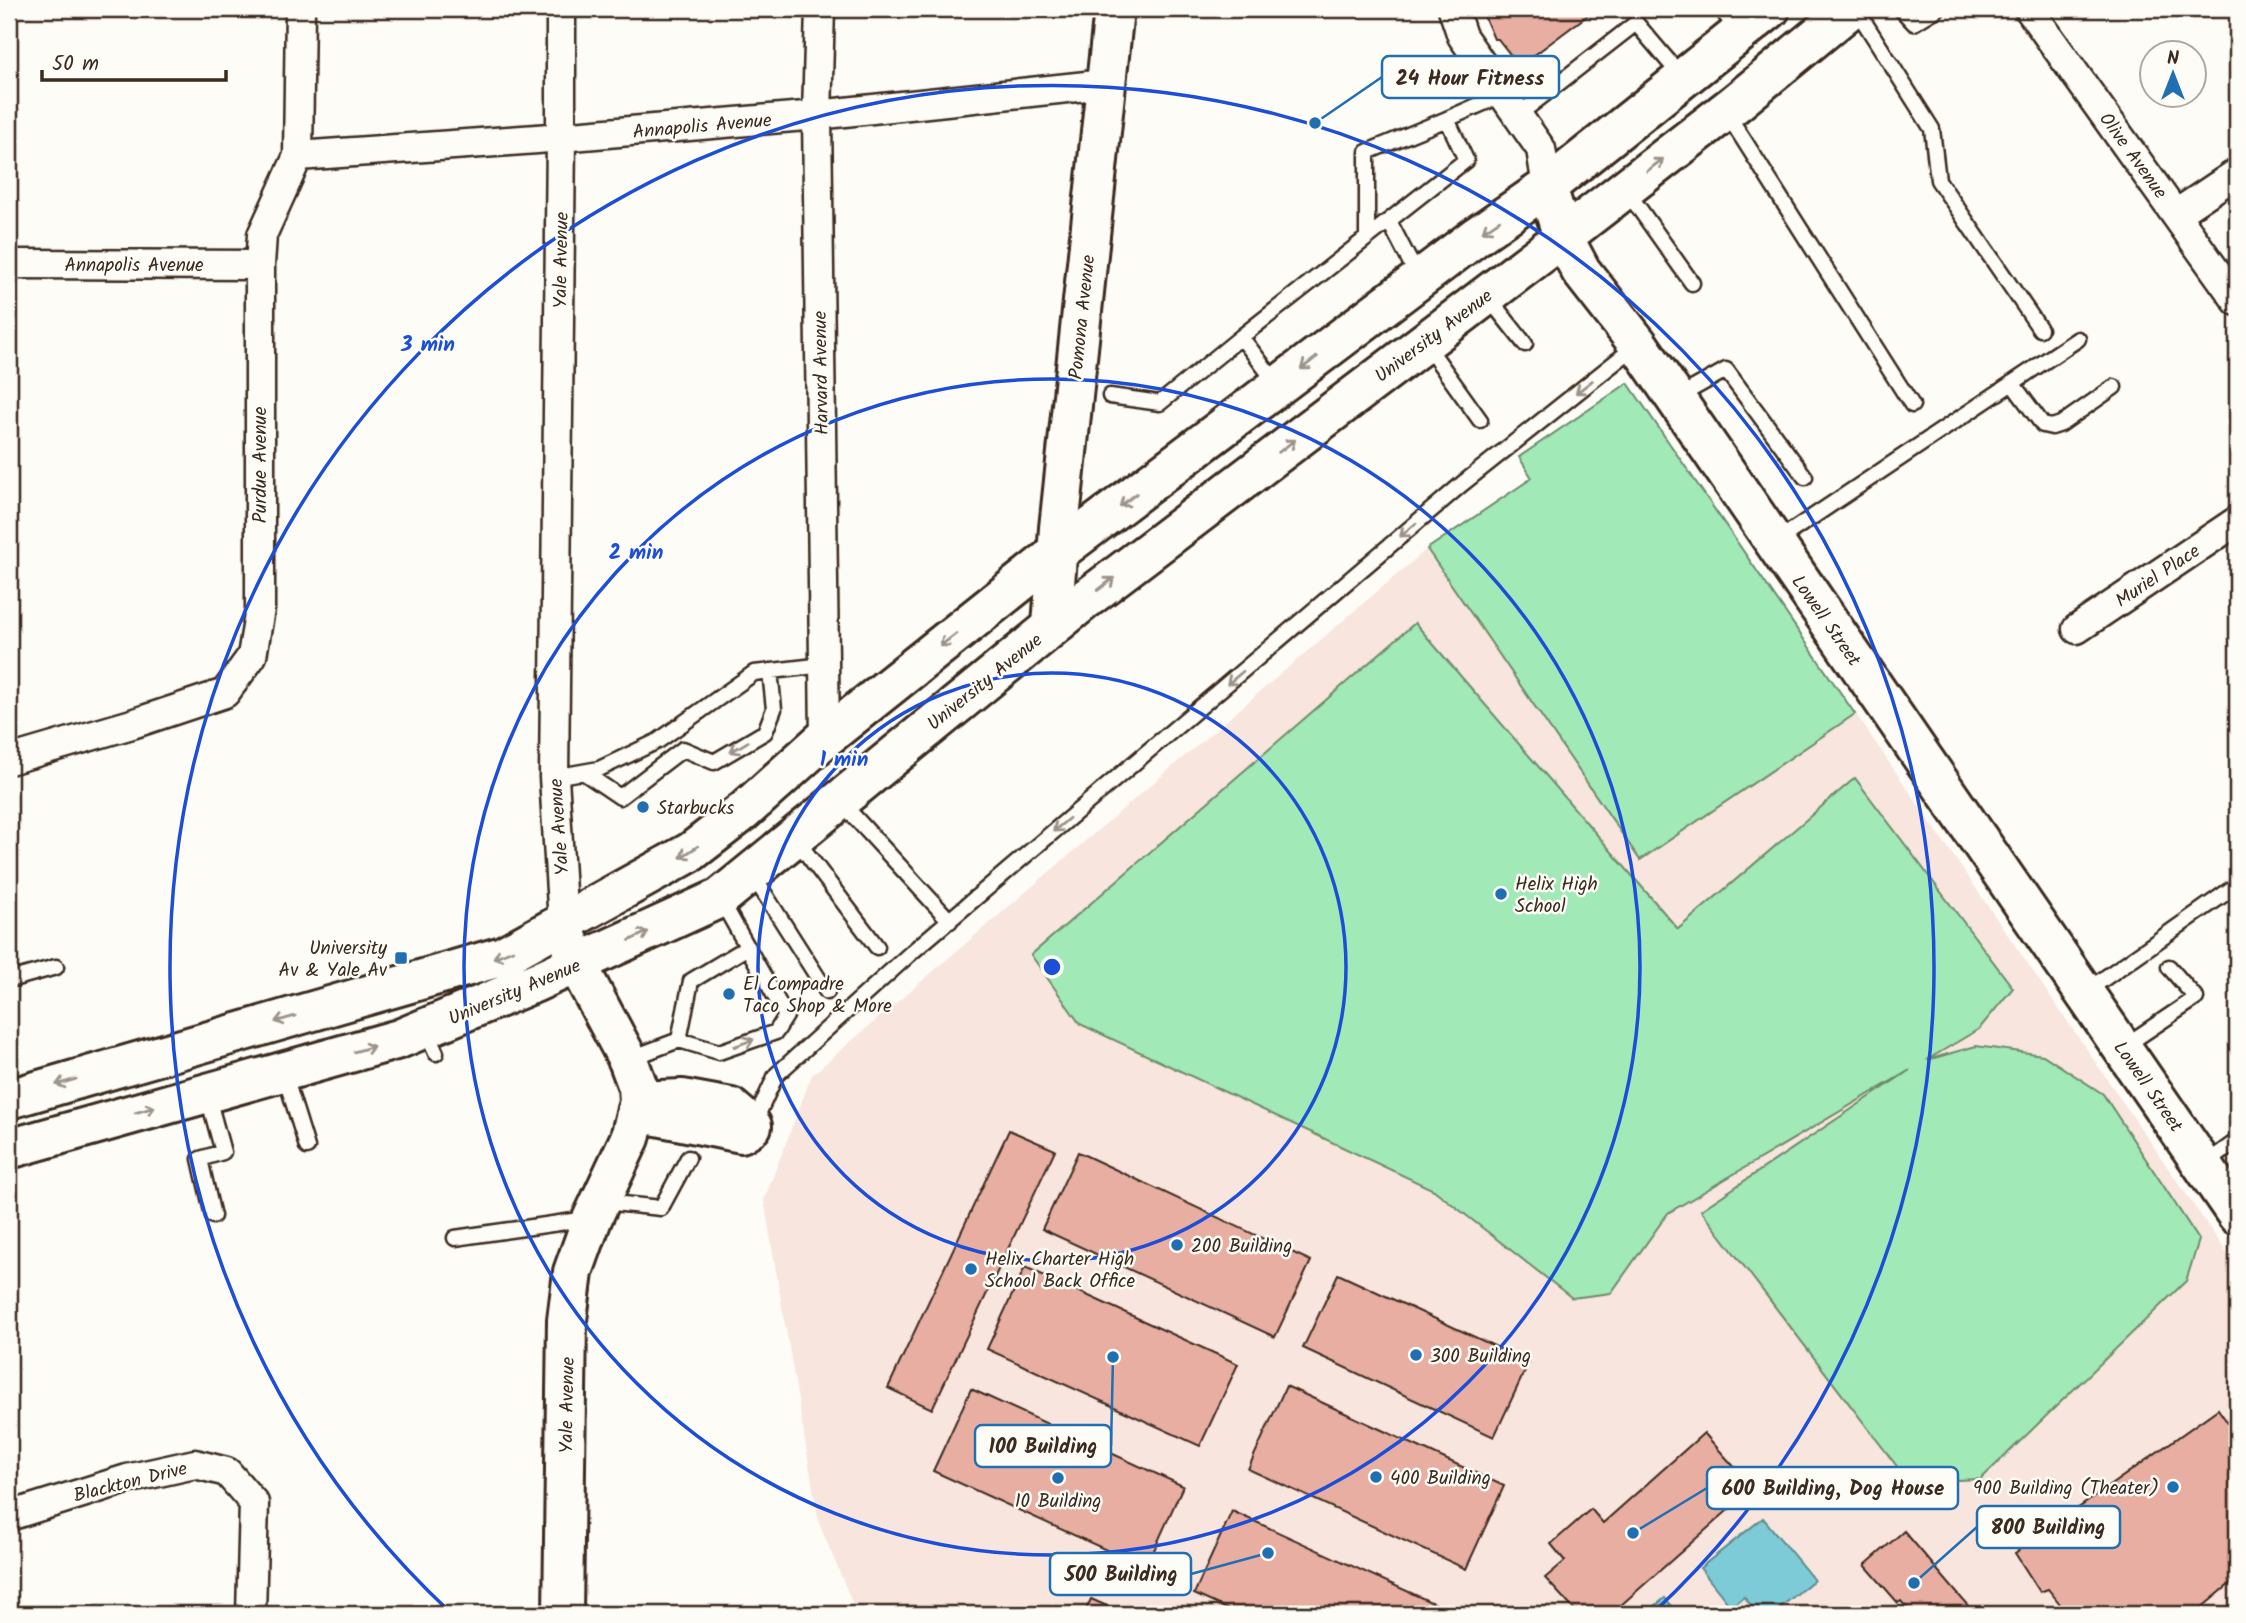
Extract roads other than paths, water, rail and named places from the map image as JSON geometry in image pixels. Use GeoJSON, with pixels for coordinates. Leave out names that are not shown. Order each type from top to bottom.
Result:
{"type":"FeatureCollection","features":[{"type":"Feature","properties":{"kind":"main road","name":"Pomona Avenue"},"geometry":{"type":"LineString","coordinates":[[1052,626],[1057,553],[1114,9]]}},
{"type":"Feature","properties":{"kind":"main road","name":"University Avenue"},"geometry":{"type":"LineString","coordinates":[[9,1098],[503,956],[691,852],[744,811],[825,738],[1057,553],[1419,279],[1547,187],[1682,77],[1730,21],[1770,9]]}},
{"type":"Feature","properties":{"kind":"main road","name":"University Avenue"},"geometry":{"type":"LineString","coordinates":[[9,1149],[398,1039],[431,1041],[577,964],[720,898],[1052,626],[1563,237],[1725,111],[1850,9]]}},
{"type":"Feature","properties":{"kind":"main road","name":"Lowell Street"},"geometry":{"type":"LineString","coordinates":[[1547,187],[1563,237],[1581,271],[1638,344],[2237,1215]]}},
{"type":"Feature","properties":{"kind":"main road","name":"Yale Avenue"},"geometry":{"type":"LineString","coordinates":[[563,1614],[567,1320],[573,1272],[595,1210],[630,1138],[638,1106],[638,1087],[628,1060],[577,964],[564,924]]}},
{"type":"Feature","properties":{"kind":"main road"},"geometry":{"type":"LineString","coordinates":[[638,1106],[741,1133],[752,1126]]}},
{"type":"Feature","properties":{"kind":"street","name":"Purdue Avenue"},"geometry":{"type":"LineString","coordinates":[[9,760],[225,693],[252,656],[260,609],[262,235],[298,156],[300,9]]}},
{"type":"Feature","properties":{"kind":"street","name":"Yale Avenue"},"geometry":{"type":"LineString","coordinates":[[561,9],[554,778],[564,924]]}},
{"type":"Feature","properties":{"kind":"street","name":"Harvard Avenue"},"geometry":{"type":"LineString","coordinates":[[820,9],[817,115],[825,738]]}},
{"type":"Feature","properties":{"kind":"street","name":"Lowell Street"},"geometry":{"type":"LineString","coordinates":[[1453,9],[1462,36],[1541,149],[1547,187]]}},
{"type":"Feature","properties":{"kind":"street","name":"Olive Avenue"},"geometry":{"type":"LineString","coordinates":[[2029,9],[2237,301]]}},
{"type":"Feature","properties":{"kind":"street","name":"Annapolis Avenue"},"geometry":{"type":"LineString","coordinates":[[298,156],[817,115],[1105,84]]}},
{"type":"Feature","properties":{"kind":"street"},"geometry":{"type":"LineString","coordinates":[[2176,214],[2237,173]]}},
{"type":"Feature","properties":{"kind":"street","name":"Annapolis Avenue"},"geometry":{"type":"LineString","coordinates":[[9,264],[260,265]]}},
{"type":"Feature","properties":{"kind":"street","name":"Muriel Place"},"geometry":{"type":"LineString","coordinates":[[2077,629],[2237,521]]}},
{"type":"Feature","properties":{"kind":"street","name":"Blackton Drive"},"geometry":{"type":"LineString","coordinates":[[9,1516],[115,1483],[195,1464],[227,1472],[254,1503],[251,1614]]}},
{"type":"Feature","properties":{"kind":"lane"},"geometry":{"type":"LineString","coordinates":[[1856,9],[1932,129],[1938,180],[2040,329]]}},
{"type":"Feature","properties":{"kind":"lane"},"geometry":{"type":"LineString","coordinates":[[1901,9],[1914,23],[1937,9]]}},
{"type":"Feature","properties":{"kind":"lane"},"geometry":{"type":"LineString","coordinates":[[1367,238],[1367,152],[1447,119],[1511,104],[1636,23],[1682,77]]}},
{"type":"Feature","properties":{"kind":"lane"},"geometry":{"type":"LineString","coordinates":[[1725,111],[1912,405]]}},
{"type":"Feature","properties":{"kind":"lane"},"geometry":{"type":"LineString","coordinates":[[1110,396],[1160,402],[1466,160],[1447,119]]}},
{"type":"Feature","properties":{"kind":"lane"},"geometry":{"type":"LineString","coordinates":[[1625,188],[1692,283]]}},
{"type":"Feature","properties":{"kind":"lane"},"geometry":{"type":"LineString","coordinates":[[1389,221],[1419,279]]}},
{"type":"Feature","properties":{"kind":"lane"},"geometry":{"type":"LineString","coordinates":[[1486,295],[1525,344]]}},
{"type":"Feature","properties":{"kind":"lane"},"geometry":{"type":"LineString","coordinates":[[1241,337],[1279,386]]}},
{"type":"Feature","properties":{"kind":"lane"},"geometry":{"type":"LineString","coordinates":[[1774,542],[2078,339]]}},
{"type":"Feature","properties":{"kind":"lane"},"geometry":{"type":"LineString","coordinates":[[1424,342],[1480,420]]}},
{"type":"Feature","properties":{"kind":"lane"},"geometry":{"type":"LineString","coordinates":[[752,1126],[776,1075],[950,920],[1462,484],[1638,344]]}},
{"type":"Feature","properties":{"kind":"lane"},"geometry":{"type":"LineString","coordinates":[[1675,398],[1726,370],[1805,477]]}},
{"type":"Feature","properties":{"kind":"lane"},"geometry":{"type":"LineString","coordinates":[[2012,383],[2043,425],[2052,427],[2061,424],[2114,387]]}},
{"type":"Feature","properties":{"kind":"lane"},"geometry":{"type":"LineString","coordinates":[[554,778],[599,769],[658,741],[754,673],[824,665]]}},
{"type":"Feature","properties":{"kind":"lane"},"geometry":{"type":"LineString","coordinates":[[583,772],[620,797],[683,749],[714,762],[765,732],[774,709],[770,671]]}},
{"type":"Feature","properties":{"kind":"lane"},"geometry":{"type":"LineString","coordinates":[[839,800],[950,920]]}},
{"type":"Feature","properties":{"kind":"lane"},"geometry":{"type":"LineString","coordinates":[[794,837],[877,947]]}},
{"type":"Feature","properties":{"kind":"lane"},"geometry":{"type":"LineString","coordinates":[[751,873],[827,992]]}},
{"type":"Feature","properties":{"kind":"lane"},"geometry":{"type":"LineString","coordinates":[[2084,992],[2237,885]]}},
{"type":"Feature","properties":{"kind":"lane"},"geometry":{"type":"LineString","coordinates":[[628,1060],[679,1040],[719,1052],[776,1032],[786,1016],[720,898]]}},
{"type":"Feature","properties":{"kind":"lane"},"geometry":{"type":"LineString","coordinates":[[679,1040],[691,981],[748,947]]}},
{"type":"Feature","properties":{"kind":"lane"},"geometry":{"type":"LineString","coordinates":[[9,980],[56,967]]}},
{"type":"Feature","properties":{"kind":"lane"},"geometry":{"type":"LineString","coordinates":[[2122,1048],[2196,998],[2169,967]]}},
{"type":"Feature","properties":{"kind":"lane"},"geometry":{"type":"LineString","coordinates":[[284,1071],[307,1147]]}},
{"type":"Feature","properties":{"kind":"lane"},"geometry":{"type":"LineString","coordinates":[[207,1093],[223,1152],[200,1159],[213,1216]]}},
{"type":"Feature","properties":{"kind":"lane"},"geometry":{"type":"LineString","coordinates":[[2203,1166],[2237,1141]]}},
{"type":"Feature","properties":{"kind":"lane"},"geometry":{"type":"LineString","coordinates":[[455,1238],[595,1210],[661,1208],[688,1158]]}},
{"type":"Feature","properties":{"kind":"water"},"geometry":{"type":"Polygon","coordinates":[[[1763,1518],[1814,1580],[1772,1614],[1758,1614],[1744,1597],[1731,1607],[1700,1568],[1763,1518]]]}},
{"type":"Feature","properties":{"kind":"water"},"geometry":{"type":"Polygon","coordinates":[[[1665,1598],[1679,1614],[1645,1614],[1665,1598]]]}},
{"type":"Feature","properties":{"kind":"place","name":"24 Hour Fitness"},"geometry":{"type":"Point","coordinates":[1315,123]}},
{"type":"Feature","properties":{"kind":"place","name":"Starbucks"},"geometry":{"type":"Point","coordinates":[643,807]}},
{"type":"Feature","properties":{"kind":"place","name":"Helix High School"},"geometry":{"type":"Point","coordinates":[1501,894]}},
{"type":"Feature","properties":{"kind":"place","name":"University Av & Yale Av"},"geometry":{"type":"Point","coordinates":[401,958]}},
{"type":"Feature","properties":{"kind":"place","name":"El Compadre Taco Shop & More"},"geometry":{"type":"Point","coordinates":[729,994]}},
{"type":"Feature","properties":{"kind":"place","name":"200 Building"},"geometry":{"type":"Point","coordinates":[1177,1245]}},
{"type":"Feature","properties":{"kind":"place","name":"Helix Charter High School Back Office"},"geometry":{"type":"Point","coordinates":[971,1269]}},
{"type":"Feature","properties":{"kind":"place","name":"300 Building"},"geometry":{"type":"Point","coordinates":[1416,1355]}},
{"type":"Feature","properties":{"kind":"place","name":"100 Building"},"geometry":{"type":"Point","coordinates":[1113,1357]}},
{"type":"Feature","properties":{"kind":"place","name":"400 Building"},"geometry":{"type":"Point","coordinates":[1376,1477]}},
{"type":"Feature","properties":{"kind":"place","name":"10 Building"},"geometry":{"type":"Point","coordinates":[1058,1478]}},
{"type":"Feature","properties":{"kind":"place","name":"900 Building (Theater)"},"geometry":{"type":"Point","coordinates":[2173,1487]}},
{"type":"Feature","properties":{"kind":"place","name":"600 Building, Dog House"},"geometry":{"type":"Point","coordinates":[1633,1533]}},
{"type":"Feature","properties":{"kind":"place","name":"500 Building"},"geometry":{"type":"Point","coordinates":[1268,1553]}},
{"type":"Feature","properties":{"kind":"place","name":"800 Building"},"geometry":{"type":"Point","coordinates":[1914,1583]}}]}
